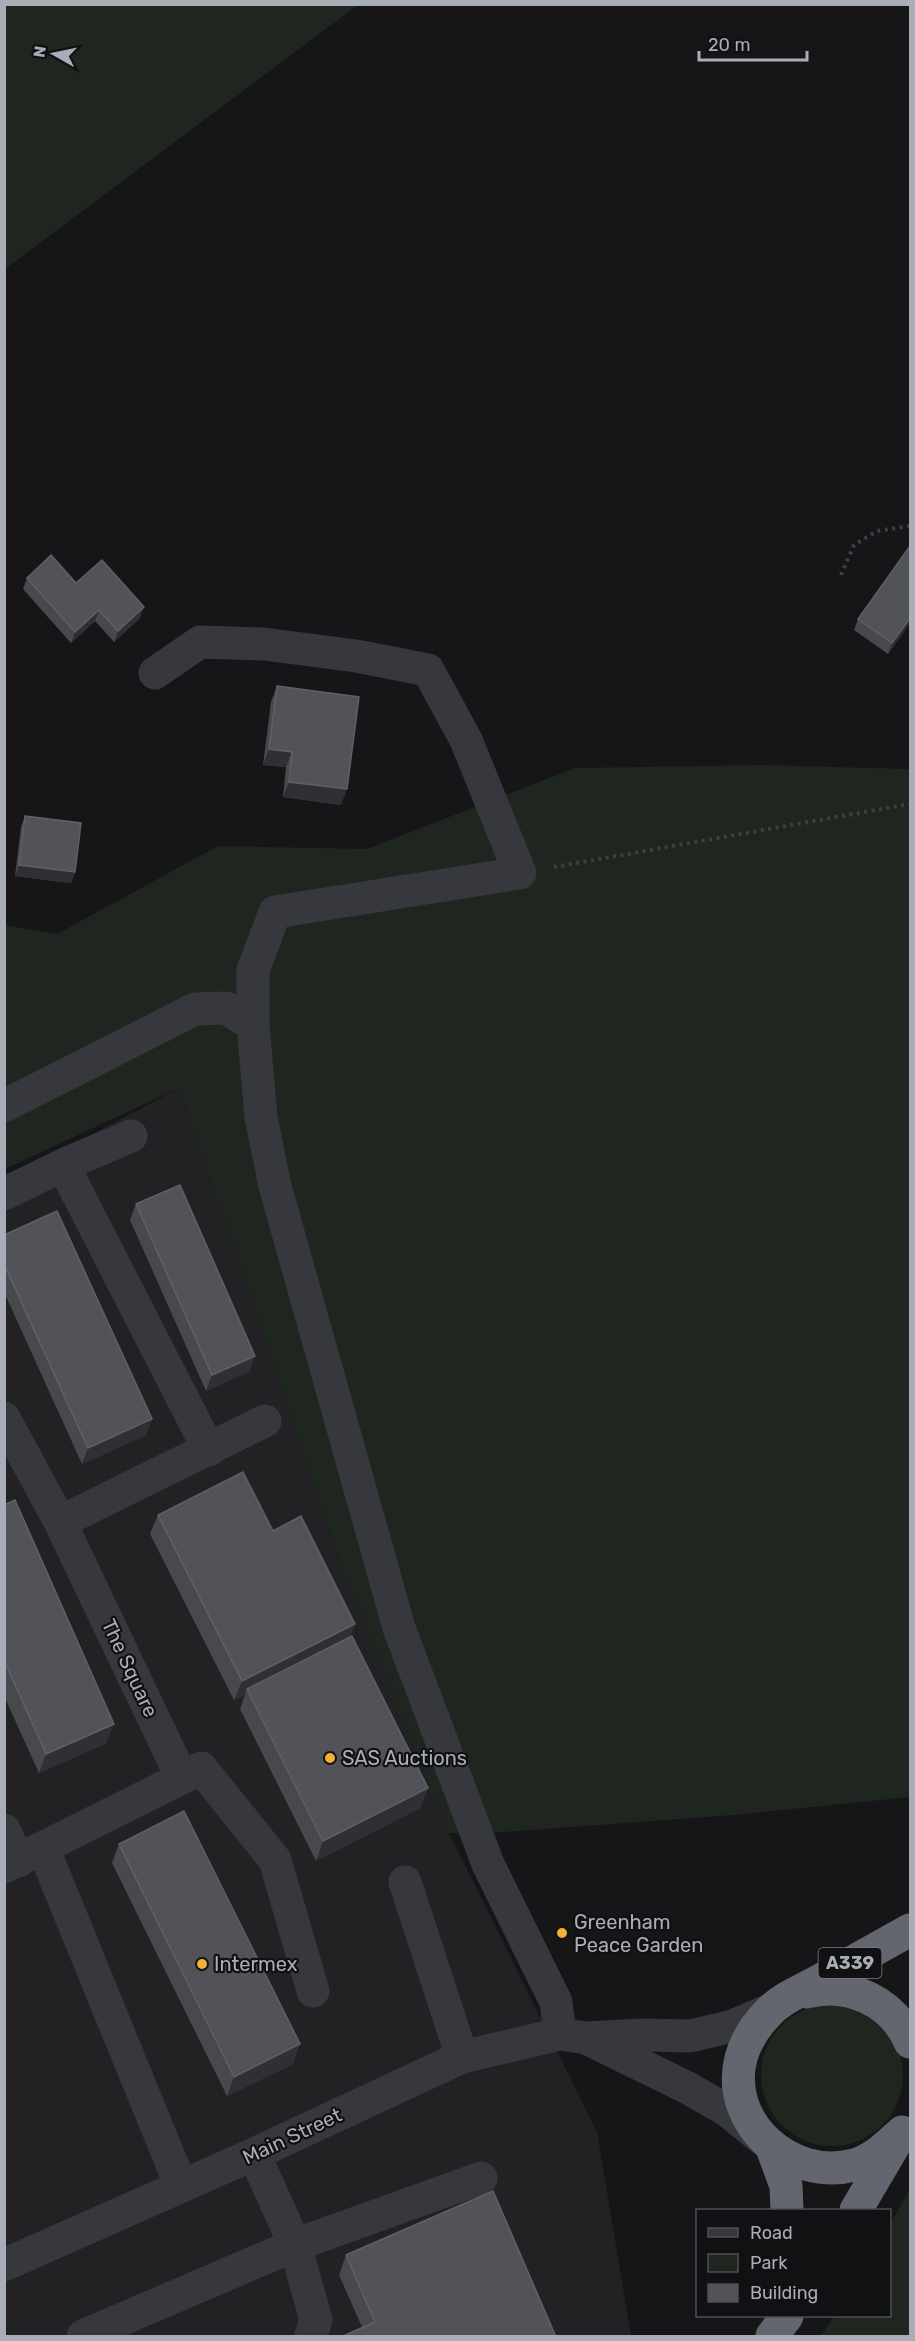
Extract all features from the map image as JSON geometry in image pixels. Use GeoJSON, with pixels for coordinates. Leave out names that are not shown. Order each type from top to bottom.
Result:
{"type":"FeatureCollection","features":[{"type":"Feature","properties":{"kind":"highway","name":"A339"},"geometry":{"type":"LineString","coordinates":[[780,2003],[910,1930]]}},
{"type":"Feature","properties":{"kind":"highway"},"geometry":{"type":"LineString","coordinates":[[787,2209],[786,2186],[767,2144],[747,2116],[739,2088],[741,2059],[752,2032],[780,2003],[820,1988],[853,1991],[882,2004],[904,2028],[910,2042]]}},
{"type":"Feature","properties":{"kind":"highway"},"geometry":{"type":"LineString","coordinates":[[767,2144],[797,2163],[825,2169],[854,2165],[881,2152],[906,2124]]}},
{"type":"Feature","properties":{"kind":"highway"},"geometry":{"type":"LineString","coordinates":[[857,2209],[906,2124]]}},
{"type":"Feature","properties":{"kind":"highway"},"geometry":{"type":"LineString","coordinates":[[770,2337],[773,2317]]}},
{"type":"Feature","properties":{"kind":"highway"},"geometry":{"type":"LineString","coordinates":[[770,2337],[786,2317]]}},
{"type":"Feature","properties":{"kind":"street"},"geometry":{"type":"LineString","coordinates":[[155,674],[200,642],[264,644],[356,656],[428,670],[466,740],[520,873],[275,912],[253,970],[253,1025],[261,1117],[275,1186],[399,1628],[488,1864],[573,2036],[688,2088],[728,2111],[767,2144]]}},
{"type":"Feature","properties":{"kind":"street"},"geometry":{"type":"LineString","coordinates":[[4,1107],[195,1009],[226,1008],[253,1025]]}},
{"type":"Feature","properties":{"kind":"street"},"geometry":{"type":"LineString","coordinates":[[4,1194],[63,1165],[131,1136]]}},
{"type":"Feature","properties":{"kind":"street"},"geometry":{"type":"LineString","coordinates":[[63,1165],[209,1450]]}},
{"type":"Feature","properties":{"kind":"street"},"geometry":{"type":"LineString","coordinates":[[60,1521],[265,1421]]}},
{"type":"Feature","properties":{"kind":"street","name":"The Square"},"geometry":{"type":"LineString","coordinates":[[5,1423],[60,1521],[182,1778]]}},
{"type":"Feature","properties":{"kind":"street"},"geometry":{"type":"LineString","coordinates":[[22,1858],[201,1768],[275,1860],[313,1991]]}},
{"type":"Feature","properties":{"kind":"street"},"geometry":{"type":"LineString","coordinates":[[4,1830],[22,1858],[181,2186]]}},
{"type":"Feature","properties":{"kind":"street"},"geometry":{"type":"LineString","coordinates":[[405,1882],[462,2057]]}},
{"type":"Feature","properties":{"kind":"street","name":"Main Street"},"geometry":{"type":"LineString","coordinates":[[4,2265],[254,2154],[462,2057],[573,2036],[690,2036],[733,2026],[780,2003]]}},
{"type":"Feature","properties":{"kind":"street"},"geometry":{"type":"LineString","coordinates":[[254,2154],[295,2245],[316,2320],[311,2337]]}},
{"type":"Feature","properties":{"kind":"street"},"geometry":{"type":"LineString","coordinates":[[83,2337],[295,2245],[481,2178]]}},
{"type":"Feature","properties":{"kind":"path"},"geometry":{"type":"LineString","coordinates":[[841,575],[854,545],[877,531],[910,526]]}},
{"type":"Feature","properties":{"kind":"path"},"geometry":{"type":"LineString","coordinates":[[520,873],[910,804]]}},
{"type":"Feature","properties":{"kind":"shaded area"},"geometry":{"type":"Polygon","coordinates":[[[179,1088],[342,1568],[449,1833],[597,2132],[631,2336],[5,2336],[5,1181],[179,1088]]]}},
{"type":"Feature","properties":{"kind":"green space"},"geometry":{"type":"Polygon","coordinates":[[[5,4],[358,4],[358,5],[5,269],[5,4]]]}},
{"type":"Feature","properties":{"kind":"green space"},"geometry":{"type":"Polygon","coordinates":[[[762,765],[910,769],[910,1797],[733,1815],[491,1833],[449,1833],[342,1568],[179,1088],[5,1169],[4,925],[57,934],[218,846],[367,849],[575,768],[762,765]]]}},
{"type":"Feature","properties":{"kind":"green space"},"geometry":{"type":"Polygon","coordinates":[[[832,2004],[859,2010],[882,2025],[897,2048],[903,2075],[897,2102],[882,2125],[859,2140],[832,2146],[805,2140],[782,2125],[767,2102],[761,2075],[767,2048],[782,2025],[805,2010],[832,2004]]]}},
{"type":"Feature","properties":{"kind":"green space"},"geometry":{"type":"Polygon","coordinates":[[[910,2189],[910,2336],[821,2336],[833,2317],[891,2317],[891,2222],[910,2189]]]}},
{"type":"Feature","properties":{"kind":"building"},"geometry":{"type":"Polygon","coordinates":[[[910,546],[910,618],[892,643],[858,619],[910,546]]]}},
{"type":"Feature","properties":{"kind":"building"},"geometry":{"type":"Polygon","coordinates":[[[51,555],[76,583],[102,560],[144,607],[118,631],[99,610],[75,632],[27,578],[51,555]]]}},
{"type":"Feature","properties":{"kind":"building"},"geometry":{"type":"Polygon","coordinates":[[[277,686],[359,697],[347,789],[289,782],[292,752],[269,749],[277,686]]]}},
{"type":"Feature","properties":{"kind":"building"},"geometry":{"type":"Polygon","coordinates":[[[25,816],[81,823],[75,872],[19,865],[25,816]]]}},
{"type":"Feature","properties":{"kind":"building"},"geometry":{"type":"Polygon","coordinates":[[[180,1185],[255,1356],[212,1375],[136,1204],[180,1185]]]}},
{"type":"Feature","properties":{"kind":"building"},"geometry":{"type":"Polygon","coordinates":[[[57,1211],[152,1419],[88,1448],[4,1264],[4,1235],[57,1211]]]}},
{"type":"Feature","properties":{"kind":"building"},"geometry":{"type":"Polygon","coordinates":[[[243,1472],[273,1531],[301,1516],[355,1624],[242,1681],[158,1515],[243,1472]]]}},
{"type":"Feature","properties":{"kind":"building"},"geometry":{"type":"Polygon","coordinates":[[[15,1500],[114,1724],[46,1754],[4,1660],[4,1505],[15,1500]]]}},
{"type":"Feature","properties":{"kind":"building","name":"SAS Auctions"},"geometry":{"type":"Polygon","coordinates":[[[352,1636],[428,1788],[323,1841],[247,1689],[352,1636]]]}},
{"type":"Feature","properties":{"kind":"building","name":"Intermex"},"geometry":{"type":"Polygon","coordinates":[[[184,1811],[300,2044],[234,2077],[119,1844],[184,1811]]]}},
{"type":"Feature","properties":{"kind":"building"},"geometry":{"type":"Polygon","coordinates":[[[493,2191],[556,2337],[341,2337],[375,2322],[346,2255],[493,2191]]]}},
{"type":"Feature","properties":{"kind":"place","name":"SAS Auctions"},"geometry":{"type":"Point","coordinates":[330,1758]}},
{"type":"Feature","properties":{"kind":"place","name":"Greenham Peace Garden"},"geometry":{"type":"Point","coordinates":[562,1933]}},
{"type":"Feature","properties":{"kind":"place","name":"Intermex"},"geometry":{"type":"Point","coordinates":[202,1964]}}]}
